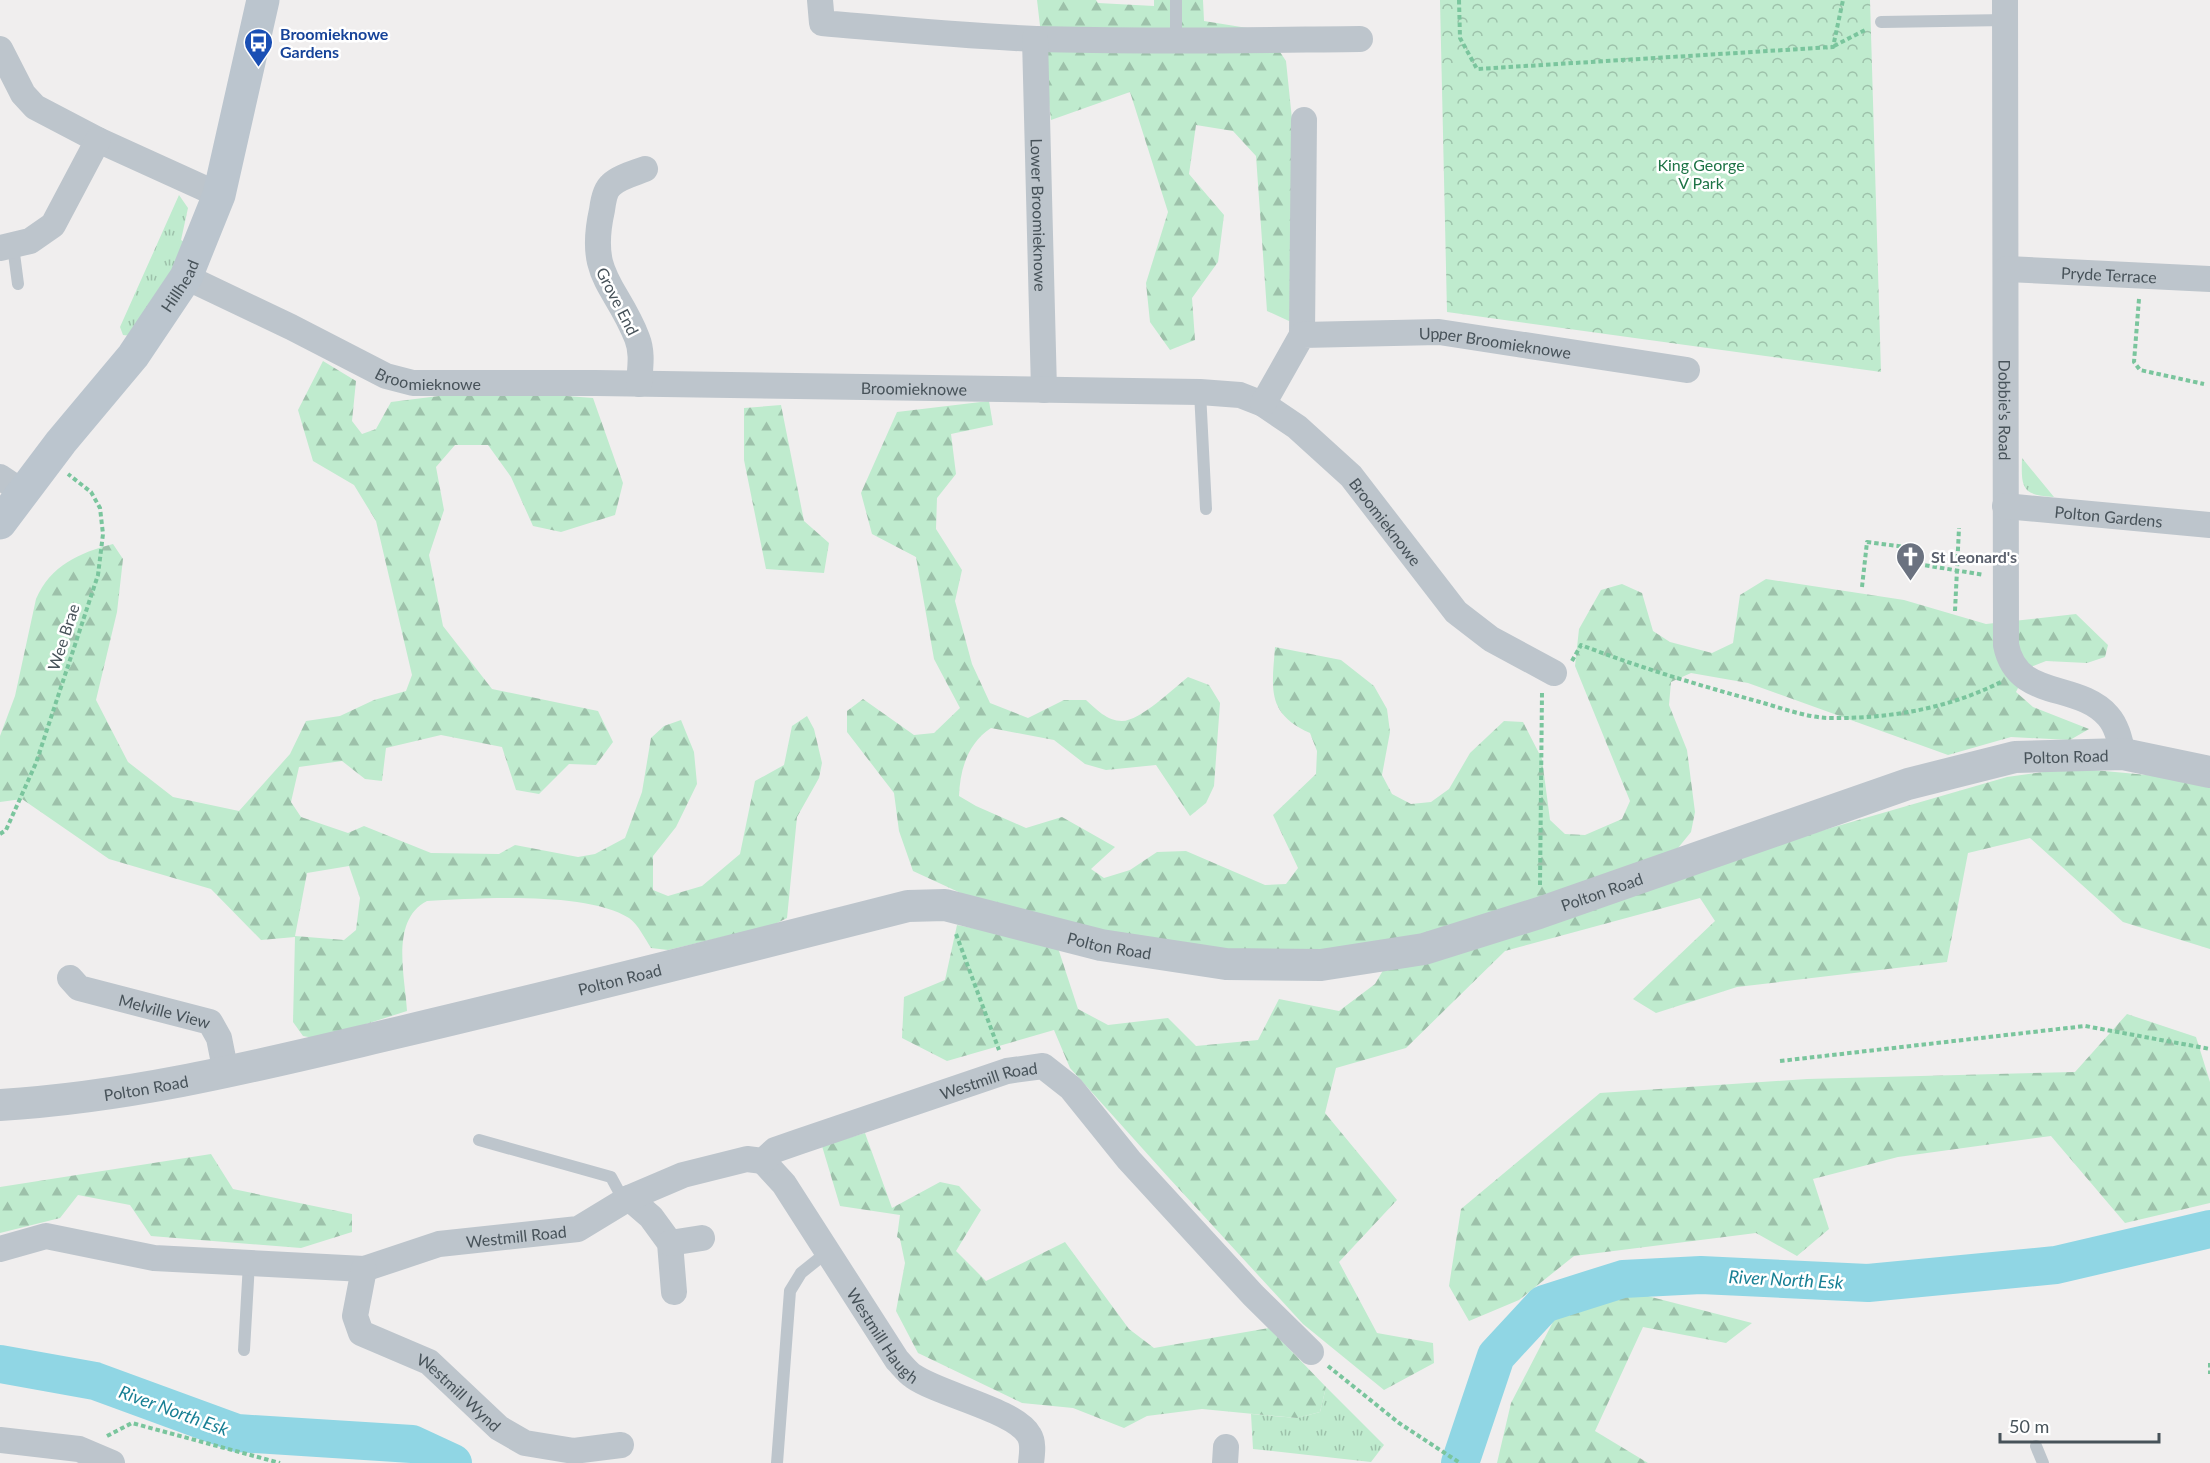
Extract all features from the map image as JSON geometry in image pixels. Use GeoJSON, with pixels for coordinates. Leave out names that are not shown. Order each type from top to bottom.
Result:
{"type":"FeatureCollection","features":[{"type":"Feature","properties":{"kind":"main road","name":"Hillhead"},"geometry":{"type":"LineString","coordinates":[[0,523],[12,485],[48,459],[133,356],[186,277],[219,195],[263,0]]}},
{"type":"Feature","properties":{"kind":"street"},"geometry":{"type":"LineString","coordinates":[[820,0],[822,22],[1035,39],[1176,41],[1360,39]]}},
{"type":"Feature","properties":{"kind":"street","name":"Dobbie's Road"},"geometry":{"type":"LineString","coordinates":[[2006,10],[2006,645],[2012,665],[2019,674]]}},
{"type":"Feature","properties":{"kind":"street","name":"Lower Broomieknowe"},"geometry":{"type":"LineString","coordinates":[[1035,39],[1044,390]]}},
{"type":"Feature","properties":{"kind":"street"},"geometry":{"type":"LineString","coordinates":[[0,49],[22,94],[35,107],[98,140],[219,195]]}},
{"type":"Feature","properties":{"kind":"street"},"geometry":{"type":"LineString","coordinates":[[1263,404],[1302,335],[1304,120]]}},
{"type":"Feature","properties":{"kind":"street"},"geometry":{"type":"LineString","coordinates":[[7,247],[30,241],[53,225],[98,140]]}},
{"type":"Feature","properties":{"kind":"street","name":"Grove End"},"geometry":{"type":"LineString","coordinates":[[639,384],[641,359],[637,337],[607,283],[597,258],[599,223],[611,185],[645,169]]}},
{"type":"Feature","properties":{"kind":"street","name":"Pryde Terrace"},"geometry":{"type":"LineString","coordinates":[[2007,269],[2210,279]]}},
{"type":"Feature","properties":{"kind":"street","name":"Broomieknowe"},"geometry":{"type":"LineString","coordinates":[[186,277],[386,376],[412,383],[639,384],[1233,394],[1263,404],[1297,427],[1352,476],[1456,612],[1491,639],[1548,670]]}},
{"type":"Feature","properties":{"kind":"street","name":"Upper Broomieknowe"},"geometry":{"type":"LineString","coordinates":[[1302,335],[1439,332],[1687,370]]}},
{"type":"Feature","properties":{"kind":"street","name":"Polton Gardens"},"geometry":{"type":"LineString","coordinates":[[2005,506],[2210,525]]}},
{"type":"Feature","properties":{"kind":"street"},"geometry":{"type":"LineString","coordinates":[[2019,674],[2026,679],[2095,706],[2106,714],[2117,732],[2123,754]]}},
{"type":"Feature","properties":{"kind":"street","name":"Polton Road"},"geometry":{"type":"LineString","coordinates":[[0,1105],[68,1101],[226,1073],[618,981],[908,906],[945,905],[1101,945],[1226,964],[1320,965],[1424,949],[1539,913],[1908,784],[2014,757],[2123,754],[2210,772]]}},
{"type":"Feature","properties":{"kind":"street","name":"Melville View"},"geometry":{"type":"LineString","coordinates":[[70,978],[79,988],[210,1022],[219,1038],[226,1073]]}},
{"type":"Feature","properties":{"kind":"street","name":"Westmill Road"},"geometry":{"type":"LineString","coordinates":[[0,1250],[46,1236],[154,1258],[364,1269],[439,1244],[578,1229],[627,1199],[684,1175],[747,1159],[763,1161],[775,1150],[1007,1071],[1042,1066],[1071,1088],[1129,1160],[1253,1295],[1311,1352]]}},
{"type":"Feature","properties":{"kind":"street","name":"Westmill Haugh"},"geometry":{"type":"LineString","coordinates":[[763,1161],[784,1184],[826,1253],[897,1360],[912,1376],[1017,1423],[1030,1436],[1033,1448],[1031,1463]]}},
{"type":"Feature","properties":{"kind":"street"},"geometry":{"type":"LineString","coordinates":[[627,1199],[651,1217],[670,1243],[674,1292]]}},
{"type":"Feature","properties":{"kind":"street"},"geometry":{"type":"LineString","coordinates":[[670,1243],[702,1238]]}},
{"type":"Feature","properties":{"kind":"street","name":"Westmill Wynd"},"geometry":{"type":"LineString","coordinates":[[364,1269],[355,1316],[361,1333],[429,1362],[499,1428],[525,1443],[574,1451],[621,1445]]}},
{"type":"Feature","properties":{"kind":"street"},"geometry":{"type":"LineString","coordinates":[[0,1440],[79,1449],[112,1463]]}},
{"type":"Feature","properties":{"kind":"lane"},"geometry":{"type":"LineString","coordinates":[[1176,0],[1176,41]]}},
{"type":"Feature","properties":{"kind":"lane"},"geometry":{"type":"LineString","coordinates":[[1881,22],[2006,10]]}},
{"type":"Feature","properties":{"kind":"lane"},"geometry":{"type":"LineString","coordinates":[[7,247],[18,284]]}},
{"type":"Feature","properties":{"kind":"lane"},"geometry":{"type":"LineString","coordinates":[[1200,392],[1206,509]]}},
{"type":"Feature","properties":{"kind":"lane"},"geometry":{"type":"LineString","coordinates":[[479,1140],[611,1177],[627,1199]]}},
{"type":"Feature","properties":{"kind":"lane"},"geometry":{"type":"LineString","coordinates":[[777,1463],[790,1291],[801,1273],[826,1253]]}},
{"type":"Feature","properties":{"kind":"lane"},"geometry":{"type":"LineString","coordinates":[[244,1350],[249,1263]]}},
{"type":"Feature","properties":{"kind":"lane"},"geometry":{"type":"LineString","coordinates":[[2036,1446],[2043,1463]]}},
{"type":"Feature","properties":{"kind":"path"},"geometry":{"type":"LineString","coordinates":[[1459,0],[1460,38],[1477,69],[1833,47],[1881,22]]}},
{"type":"Feature","properties":{"kind":"path"},"geometry":{"type":"LineString","coordinates":[[1833,47],[1843,0]]}},
{"type":"Feature","properties":{"kind":"path"},"geometry":{"type":"LineString","coordinates":[[2141,274],[2134,362],[2140,370],[2204,384]]}},
{"type":"Feature","properties":{"kind":"path","name":"Wee Brae"},"geometry":{"type":"LineString","coordinates":[[0,834],[6,830],[36,763],[98,575],[103,534],[100,508],[91,492],[48,459]]}},
{"type":"Feature","properties":{"kind":"path"},"geometry":{"type":"LineString","coordinates":[[1955,611],[1959,576],[1956,570],[1959,528]]}},
{"type":"Feature","properties":{"kind":"path"},"geometry":{"type":"LineString","coordinates":[[1862,587],[1868,542],[1914,548],[1911,563],[2006,578]]}},
{"type":"Feature","properties":{"kind":"path"},"geometry":{"type":"LineString","coordinates":[[1539,913],[1548,670],[1565,672],[1581,645],[1662,675],[1825,718],[1895,714],[1929,709],[1970,698],[2019,674]]}},
{"type":"Feature","properties":{"kind":"path"},"geometry":{"type":"LineString","coordinates":[[945,905],[1007,1071]]}},
{"type":"Feature","properties":{"kind":"path"},"geometry":{"type":"LineString","coordinates":[[1780,1061],[2085,1026],[2210,1048]]}},
{"type":"Feature","properties":{"kind":"path"},"geometry":{"type":"LineString","coordinates":[[1311,1352],[1399,1423],[1460,1463]]}},
{"type":"Feature","properties":{"kind":"path"},"geometry":{"type":"LineString","coordinates":[[2210,1363],[2210,1374]]}},
{"type":"Feature","properties":{"kind":"path"},"geometry":{"type":"LineString","coordinates":[[79,1449],[132,1423],[280,1463]]}},
{"type":"Feature","properties":{"kind":"green space"},"geometry":{"type":"Polygon","coordinates":[[[1037,0],[1096,0],[1098,3],[1154,6],[1154,0],[1203,0],[1204,21],[1266,31],[1286,61],[1311,304],[1289,321],[1267,311],[1256,156],[1233,131],[1196,125],[1189,174],[1224,215],[1218,262],[1192,298],[1195,340],[1170,350],[1150,322],[1146,283],[1168,212],[1130,92],[1051,120],[1037,0]]]}},
{"type":"Feature","properties":{"kind":"green space","name":"King George V Park"},"geometry":{"type":"Polygon","coordinates":[[[1440,0],[1870,0],[1881,372],[1447,312],[1440,0]]]}},
{"type":"Feature","properties":{"kind":"green space"},"geometry":{"type":"Polygon","coordinates":[[[179,195],[188,208],[181,240],[186,243],[176,264],[131,336],[123,335],[120,327],[179,195]]]}},
{"type":"Feature","properties":{"kind":"green space"},"geometry":{"type":"Polygon","coordinates":[[[323,361],[356,381],[352,421],[362,434],[376,429],[391,402],[487,390],[593,398],[623,483],[615,515],[561,532],[533,526],[511,477],[488,445],[455,445],[436,467],[444,510],[429,555],[443,626],[492,689],[598,711],[613,742],[596,765],[569,764],[539,794],[516,790],[502,747],[441,735],[386,748],[382,781],[365,779],[342,761],[299,767],[291,802],[301,817],[348,833],[364,826],[431,853],[499,854],[515,845],[578,857],[595,854],[625,838],[642,792],[651,738],[664,726],[681,720],[694,752],[697,784],[676,827],[653,856],[653,890],[668,896],[702,886],[740,854],[755,781],[784,765],[792,726],[807,716],[814,729],[822,763],[819,778],[797,817],[787,918],[773,925],[668,950],[651,948],[629,918],[610,909],[587,904],[531,898],[427,901],[415,910],[408,921],[404,935],[402,950],[407,1011],[319,1039],[303,1036],[293,1022],[295,937],[261,940],[211,889],[109,859],[22,799],[0,802],[0,736],[15,696],[36,599],[50,577],[67,562],[113,544],[123,559],[117,612],[96,700],[128,762],[173,797],[239,811],[290,754],[306,721],[340,716],[374,700],[406,691],[412,675],[376,521],[354,485],[313,461],[298,410],[323,361]],[[349,866],[307,873],[295,936],[344,940],[356,930],[360,898],[349,866]]]}},
{"type":"Feature","properties":{"kind":"green space"},"geometry":{"type":"Polygon","coordinates":[[[989,401],[993,425],[951,434],[956,474],[937,498],[936,529],[962,570],[955,601],[972,664],[990,703],[1028,718],[1064,700],[1086,700],[1107,717],[1122,721],[1129,720],[1147,710],[1188,677],[1209,685],[1220,703],[1214,786],[1206,803],[1190,816],[1156,765],[1106,770],[1085,764],[1054,740],[991,728],[976,741],[967,757],[961,776],[959,796],[1026,828],[1062,817],[1115,847],[1091,869],[1104,878],[1130,870],[1157,852],[1186,851],[1265,885],[1286,884],[1298,868],[1273,815],[1316,774],[1317,751],[1310,733],[1286,717],[1279,708],[1273,687],[1275,647],[1341,660],[1374,686],[1387,709],[1390,732],[1382,775],[1392,794],[1411,804],[1431,802],[1449,789],[1470,753],[1504,721],[1523,722],[1542,759],[1550,820],[1565,834],[1585,835],[1622,819],[1630,801],[1575,666],[1579,629],[1601,590],[1622,584],[1642,593],[1653,631],[1670,642],[1712,653],[1733,643],[1740,595],[1766,579],[1904,600],[1986,624],[2076,614],[2108,645],[2105,657],[2087,663],[2046,661],[2028,668],[2016,692],[2033,707],[2089,729],[2070,740],[2011,737],[1948,755],[1748,683],[1691,673],[1671,682],[1669,705],[1687,750],[1695,812],[1691,832],[1678,848],[1447,935],[1330,950],[1199,949],[1103,933],[965,895],[913,871],[899,831],[894,793],[847,732],[847,711],[863,699],[914,735],[934,733],[960,708],[934,659],[916,557],[872,534],[861,493],[897,412],[989,401]]]}},
{"type":"Feature","properties":{"kind":"green space"},"geometry":{"type":"Polygon","coordinates":[[[781,405],[804,521],[829,543],[824,573],[766,569],[744,460],[744,408],[781,405]]]}},
{"type":"Feature","properties":{"kind":"green space"},"geometry":{"type":"Polygon","coordinates":[[[2022,458],[2054,497],[2035,494],[2026,488],[2022,477],[2022,458]]]}},
{"type":"Feature","properties":{"kind":"green space"},"geometry":{"type":"Polygon","coordinates":[[[2072,768],[2158,776],[2210,788],[2210,949],[2123,922],[2030,838],[1968,853],[1947,962],[1737,987],[1656,1013],[1633,999],[1715,921],[1700,898],[1505,951],[1406,1048],[1336,1068],[1325,1113],[1397,1200],[1339,1262],[1377,1333],[1433,1343],[1434,1363],[1384,1390],[1303,1324],[1169,1178],[1070,1068],[1054,1030],[947,1061],[902,1038],[904,997],[945,980],[957,925],[1057,945],[1078,1009],[1108,1025],[1168,1018],[1196,1046],[1258,1040],[1279,999],[1339,1011],[1375,984],[1385,967],[1803,836],[2007,777],[2072,768]]]}},
{"type":"Feature","properties":{"kind":"green space"},"geometry":{"type":"Polygon","coordinates":[[[2127,1014],[2196,1037],[2210,1082],[2210,1203],[2125,1223],[2051,1136],[1898,1157],[1813,1179],[1829,1229],[1797,1256],[1756,1233],[1574,1256],[1519,1300],[1469,1321],[1449,1286],[1461,1209],[1600,1093],[1807,1079],[2075,1072],[2127,1014]]]}},
{"type":"Feature","properties":{"kind":"green space"},"geometry":{"type":"Polygon","coordinates":[[[865,1133],[892,1208],[940,1182],[959,1186],[981,1210],[956,1251],[986,1281],[1065,1242],[1129,1329],[1154,1348],[1269,1328],[1326,1387],[1320,1412],[1297,1418],[1202,1409],[1147,1416],[1124,1428],[1073,1408],[1022,1403],[918,1353],[896,1311],[905,1263],[900,1239],[897,1237],[900,1215],[840,1206],[822,1146],[865,1133]]]}},
{"type":"Feature","properties":{"kind":"green space"},"geometry":{"type":"Polygon","coordinates":[[[211,1154],[233,1189],[352,1214],[352,1232],[301,1248],[151,1236],[130,1205],[78,1195],[60,1218],[0,1233],[0,1187],[211,1154]]]}},
{"type":"Feature","properties":{"kind":"green space"},"geometry":{"type":"Polygon","coordinates":[[[1628,1291],[1752,1323],[1726,1343],[1643,1327],[1595,1431],[1648,1463],[1497,1463],[1511,1403],[1554,1320],[1628,1291]]]}},
{"type":"Feature","properties":{"kind":"green space"},"geometry":{"type":"Polygon","coordinates":[[[1326,1387],[1384,1445],[1371,1462],[1253,1449],[1251,1414],[1297,1418],[1320,1412],[1326,1387]]]}},
{"type":"Feature","properties":{"kind":"waterway","name":"River North Esk"},"geometry":{"type":"LineString","coordinates":[[1460,1463],[1496,1356],[1544,1304],[1623,1279],[1701,1275],[1868,1283],[2056,1265],[2210,1229]]}},
{"type":"Feature","properties":{"kind":"waterway","name":"River North Esk"},"geometry":{"type":"LineString","coordinates":[[0,1364],[95,1381],[237,1433],[412,1444],[453,1463]]}},
{"type":"Feature","properties":{"kind":"place","name":"Broomieknowe Gardens"},"geometry":{"type":"Point","coordinates":[259,68]}},
{"type":"Feature","properties":{"kind":"place","name":"St Leonard's"},"geometry":{"type":"Point","coordinates":[1910,582]}}]}
